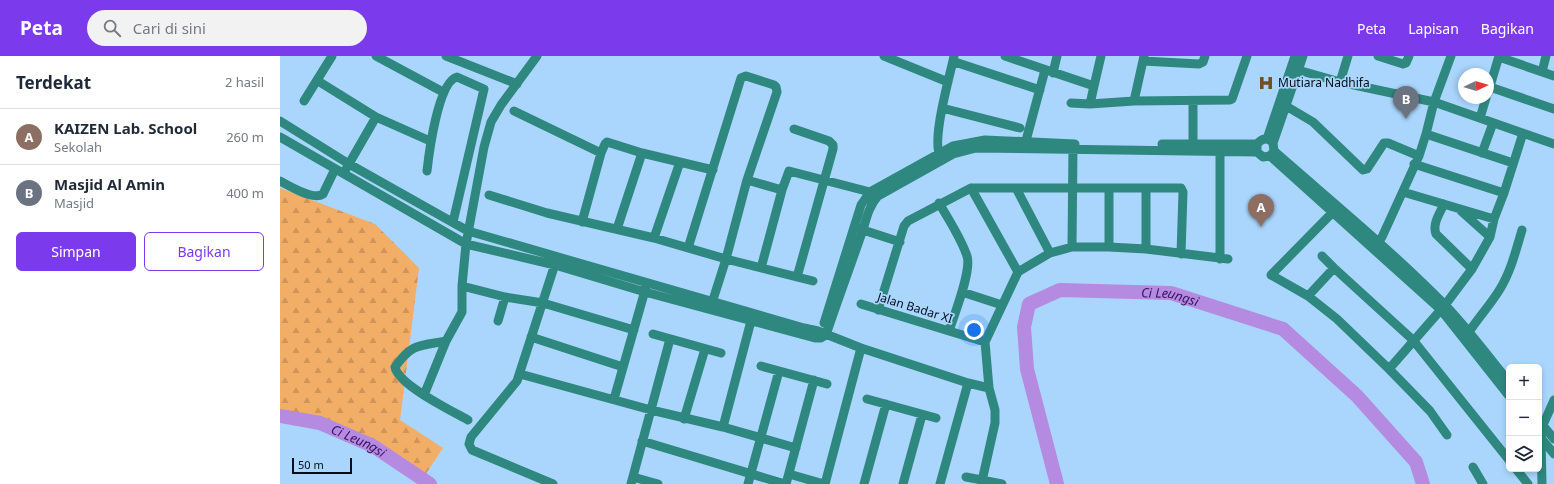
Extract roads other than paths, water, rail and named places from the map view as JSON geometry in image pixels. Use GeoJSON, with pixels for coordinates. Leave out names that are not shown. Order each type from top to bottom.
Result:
{"type":"FeatureCollection","features":[{"type":"Feature","properties":{"kind":"street"},"geometry":{"type":"LineString","coordinates":[[304,101],[332,56]]}},
{"type":"Feature","properties":{"kind":"street"},"geometry":{"type":"LineString","coordinates":[[376,56],[443,92]]}},
{"type":"Feature","properties":{"kind":"street"},"geometry":{"type":"LineString","coordinates":[[446,56],[517,84]]}},
{"type":"Feature","properties":{"kind":"street"},"geometry":{"type":"LineString","coordinates":[[424,395],[446,342],[462,312],[462,286],[466,244],[484,147],[491,122],[501,105],[537,56]]}},
{"type":"Feature","properties":{"kind":"street"},"geometry":{"type":"LineString","coordinates":[[1007,56],[1049,72],[1094,86]]}},
{"type":"Feature","properties":{"kind":"street"},"geometry":{"type":"LineString","coordinates":[[1024,146],[1040,90],[1057,56]]}},
{"type":"Feature","properties":{"kind":"street"},"geometry":{"type":"LineString","coordinates":[[1090,104],[1101,56]]}},
{"type":"Feature","properties":{"kind":"street"},"geometry":{"type":"LineString","coordinates":[[1134,101],[1143,59],[1199,64],[1203,62],[1205,56]]}},
{"type":"Feature","properties":{"kind":"street"},"geometry":{"type":"LineString","coordinates":[[1071,103],[1090,104],[1134,101],[1232,100],[1247,56]]}},
{"type":"Feature","properties":{"kind":"street"},"geometry":{"type":"LineString","coordinates":[[1295,56],[1294,69],[1286,106],[1271,147],[1263,157],[1257,148],[1259,141],[1271,147],[1469,332],[1506,378]]}},
{"type":"Feature","properties":{"kind":"street"},"geometry":{"type":"LineString","coordinates":[[1271,147],[1294,69],[1303,56]]}},
{"type":"Feature","properties":{"kind":"street"},"geometry":{"type":"LineString","coordinates":[[1340,82],[1348,56]]}},
{"type":"Feature","properties":{"kind":"street"},"geometry":{"type":"LineString","coordinates":[[1378,56],[1403,64],[1406,63],[1409,56]]}},
{"type":"Feature","properties":{"kind":"street"},"geometry":{"type":"LineString","coordinates":[[1376,246],[1417,160],[1426,134],[1434,102],[1451,56]]}},
{"type":"Feature","properties":{"kind":"street"},"geometry":{"type":"LineString","coordinates":[[1494,73],[1499,56],[1554,76]]}},
{"type":"Feature","properties":{"kind":"street"},"geometry":{"type":"LineString","coordinates":[[1542,72],[1546,56]]}},
{"type":"Feature","properties":{"kind":"street"},"geometry":{"type":"LineString","coordinates":[[887,57],[948,82]]}},
{"type":"Feature","properties":{"kind":"street"},"geometry":{"type":"LineString","coordinates":[[940,157],[937,144],[942,108],[954,59],[1040,90]]}},
{"type":"Feature","properties":{"kind":"street"},"geometry":{"type":"LineString","coordinates":[[1294,69],[1340,82],[1434,102],[1554,144]]}},
{"type":"Feature","properties":{"kind":"street"},"geometry":{"type":"LineString","coordinates":[[688,248],[742,77],[746,76],[774,86],[777,90],[747,180],[726,259],[711,306]]}},
{"type":"Feature","properties":{"kind":"street"},"geometry":{"type":"LineString","coordinates":[[426,171],[430,141],[443,92],[453,79],[457,77],[484,89],[453,222]]}},
{"type":"Feature","properties":{"kind":"street"},"geometry":{"type":"LineString","coordinates":[[318,80],[376,117],[430,141]]}},
{"type":"Feature","properties":{"kind":"street"},"geometry":{"type":"LineString","coordinates":[[1494,91],[1554,109]]}},
{"type":"Feature","properties":{"kind":"street"},"geometry":{"type":"LineString","coordinates":[[1193,101],[1193,148]]}},
{"type":"Feature","properties":{"kind":"street"},"geometry":{"type":"LineString","coordinates":[[1480,118],[1484,104]]}},
{"type":"Feature","properties":{"kind":"street"},"geometry":{"type":"LineString","coordinates":[[1286,106],[1313,122],[1363,170],[1367,169],[1384,143],[1388,143],[1417,160],[1504,193]]}},
{"type":"Feature","properties":{"kind":"street"},"geometry":{"type":"LineString","coordinates":[[942,108],[1020,128]]}},
{"type":"Feature","properties":{"kind":"street"},"geometry":{"type":"LineString","coordinates":[[514,111],[601,153]]}},
{"type":"Feature","properties":{"kind":"street"},"geometry":{"type":"LineString","coordinates":[[280,181],[312,196],[320,196],[323,194],[339,171],[349,164],[376,117]]}},
{"type":"Feature","properties":{"kind":"street"},"geometry":{"type":"LineString","coordinates":[[280,121],[349,164],[468,231],[646,288],[711,306],[822,333],[861,348],[968,383],[989,388]]}},
{"type":"Feature","properties":{"kind":"street"},"geometry":{"type":"LineString","coordinates":[[1482,153],[1493,123]]}},
{"type":"Feature","properties":{"kind":"street"},"geometry":{"type":"LineString","coordinates":[[794,129],[829,141],[833,145],[825,180],[797,277]]}},
{"type":"Feature","properties":{"kind":"street"},"geometry":{"type":"LineString","coordinates":[[1389,369],[1443,307],[1472,269],[1490,237],[1494,219],[1523,133]]}},
{"type":"Feature","properties":{"kind":"street"},"geometry":{"type":"LineString","coordinates":[[1426,134],[1513,163]]}},
{"type":"Feature","properties":{"kind":"street"},"geometry":{"type":"LineString","coordinates":[[280,136],[466,244],[556,260]]}},
{"type":"Feature","properties":{"kind":"street"},"geometry":{"type":"LineString","coordinates":[[582,222],[601,153],[605,144],[608,142],[642,153],[713,170]]}},
{"type":"Feature","properties":{"kind":"street"},"geometry":{"type":"LineString","coordinates":[[859,229],[861,205],[870,192],[940,157],[976,148],[1024,146],[1257,148]]}},
{"type":"Feature","properties":{"kind":"street"},"geometry":{"type":"LineString","coordinates":[[1072,247],[1073,147]]}},
{"type":"Feature","properties":{"kind":"street"},"geometry":{"type":"LineString","coordinates":[[1271,147],[1333,212],[1376,246]]}},
{"type":"Feature","properties":{"kind":"street"},"geometry":{"type":"LineString","coordinates":[[1193,148],[1220,151],[1257,148]]}},
{"type":"Feature","properties":{"kind":"street"},"geometry":{"type":"LineString","coordinates":[[982,481],[996,423],[995,410],[989,388],[985,342],[1018,272],[1050,253],[1072,247],[1146,249],[1224,259],[1220,151]]}},
{"type":"Feature","properties":{"kind":"street"},"geometry":{"type":"LineString","coordinates":[[617,230],[642,153]]}},
{"type":"Feature","properties":{"kind":"street"},"geometry":{"type":"LineString","coordinates":[[711,306],[751,321],[815,338],[821,338],[859,229],[869,209],[878,196],[940,157]]}},
{"type":"Feature","properties":{"kind":"street"},"geometry":{"type":"LineString","coordinates":[[654,238],[680,162]]}},
{"type":"Feature","properties":{"kind":"street"},"geometry":{"type":"LineString","coordinates":[[761,268],[788,173],[791,171],[870,192]]}},
{"type":"Feature","properties":{"kind":"street"},"geometry":{"type":"LineString","coordinates":[[747,180],[782,190]]}},
{"type":"Feature","properties":{"kind":"street"},"geometry":{"type":"LineString","coordinates":[[878,310],[904,226],[908,221],[971,188],[1181,188],[1183,190],[1181,254]]}},
{"type":"Feature","properties":{"kind":"street"},"geometry":{"type":"LineString","coordinates":[[971,188],[1018,272]]}},
{"type":"Feature","properties":{"kind":"street"},"geometry":{"type":"LineString","coordinates":[[1016,188],[1050,253]]}},
{"type":"Feature","properties":{"kind":"street"},"geometry":{"type":"LineString","coordinates":[[1110,188],[1110,247]]}},
{"type":"Feature","properties":{"kind":"street"},"geometry":{"type":"LineString","coordinates":[[1146,188],[1146,249]]}},
{"type":"Feature","properties":{"kind":"street"},"geometry":{"type":"LineString","coordinates":[[1403,192],[1494,219]]}},
{"type":"Feature","properties":{"kind":"street"},"geometry":{"type":"LineString","coordinates":[[489,195],[547,213],[654,238],[726,259],[813,281]]}},
{"type":"Feature","properties":{"kind":"street"},"geometry":{"type":"LineString","coordinates":[[940,204],[967,257],[968,268],[949,331]]}},
{"type":"Feature","properties":{"kind":"street"},"geometry":{"type":"LineString","coordinates":[[1444,204],[1434,230],[1436,234],[1472,269]]}},
{"type":"Feature","properties":{"kind":"street"},"geometry":{"type":"LineString","coordinates":[[1459,209],[1490,237]]}},
{"type":"Feature","properties":{"kind":"street"},"geometry":{"type":"LineString","coordinates":[[1333,212],[1271,275],[1308,296],[1337,319],[1389,369],[1415,398],[1430,411],[1447,435]]}},
{"type":"Feature","properties":{"kind":"street"},"geometry":{"type":"LineString","coordinates":[[859,229],[900,242]]}},
{"type":"Feature","properties":{"kind":"street"},"geometry":{"type":"LineString","coordinates":[[1469,332],[1501,288],[1514,259],[1522,230]]}},
{"type":"Feature","properties":{"kind":"street"},"geometry":{"type":"LineString","coordinates":[[1322,256],[1413,340],[1506,456]]}},
{"type":"Feature","properties":{"kind":"street"},"geometry":{"type":"LineString","coordinates":[[553,484],[472,450],[469,444],[470,437],[514,386],[520,374],[530,337],[543,303],[556,260]]}},
{"type":"Feature","properties":{"kind":"street"},"geometry":{"type":"LineString","coordinates":[[1308,296],[1334,268]]}},
{"type":"Feature","properties":{"kind":"street"},"geometry":{"type":"LineString","coordinates":[[462,286],[505,297],[543,303],[634,330]]}},
{"type":"Feature","properties":{"kind":"street"},"geometry":{"type":"LineString","coordinates":[[614,399],[646,288]]}},
{"type":"Feature","properties":{"kind":"street"},"geometry":{"type":"LineString","coordinates":[[962,292],[1002,305]]}},
{"type":"Feature","properties":{"kind":"street"},"geometry":{"type":"LineString","coordinates":[[498,321],[505,297]]}},
{"type":"Feature","properties":{"kind":"street","name":"Jalan Badar XI"},"geometry":{"type":"LineString","coordinates":[[861,304],[985,342]]}},
{"type":"Feature","properties":{"kind":"street"},"geometry":{"type":"LineString","coordinates":[[1443,307],[1506,392]]}},
{"type":"Feature","properties":{"kind":"street"},"geometry":{"type":"LineString","coordinates":[[723,427],[751,321]]}},
{"type":"Feature","properties":{"kind":"street"},"geometry":{"type":"LineString","coordinates":[[653,334],[720,353]]}},
{"type":"Feature","properties":{"kind":"street"},"geometry":{"type":"LineString","coordinates":[[530,337],[623,367]]}},
{"type":"Feature","properties":{"kind":"street"},"geometry":{"type":"LineString","coordinates":[[658,484],[632,480],[670,339]]}},
{"type":"Feature","properties":{"kind":"street"},"geometry":{"type":"LineString","coordinates":[[446,342],[415,346],[403,356],[395,367],[398,375],[411,387],[468,420]]}},
{"type":"Feature","properties":{"kind":"street"},"geometry":{"type":"LineString","coordinates":[[789,474],[825,484],[861,348]]}},
{"type":"Feature","properties":{"kind":"street"},"geometry":{"type":"LineString","coordinates":[[684,419],[704,349]]}},
{"type":"Feature","properties":{"kind":"street"},"geometry":{"type":"LineString","coordinates":[[761,366],[827,384]]}},
{"type":"Feature","properties":{"kind":"street"},"geometry":{"type":"LineString","coordinates":[[748,484],[780,371]]}},
{"type":"Feature","properties":{"kind":"street"},"geometry":{"type":"LineString","coordinates":[[520,374],[684,419],[723,427],[796,448]]}},
{"type":"Feature","properties":{"kind":"street"},"geometry":{"type":"LineString","coordinates":[[642,442],[786,484],[814,380]]}},
{"type":"Feature","properties":{"kind":"street"},"geometry":{"type":"LineString","coordinates":[[940,484],[968,383]]}},
{"type":"Feature","properties":{"kind":"street"},"geometry":{"type":"LineString","coordinates":[[867,399],[936,418]]}},
{"type":"Feature","properties":{"kind":"street"},"geometry":{"type":"LineString","coordinates":[[1540,436],[1554,400]]}},
{"type":"Feature","properties":{"kind":"street"},"geometry":{"type":"LineString","coordinates":[[864,484],[886,404]]}},
{"type":"Feature","properties":{"kind":"street"},"geometry":{"type":"LineString","coordinates":[[903,484],[922,414]]}},
{"type":"Feature","properties":{"kind":"street"},"geometry":{"type":"LineString","coordinates":[[1546,420],[1554,439]]}},
{"type":"Feature","properties":{"kind":"street"},"geometry":{"type":"LineString","coordinates":[[1542,439],[1554,454]]}},
{"type":"Feature","properties":{"kind":"street"},"geometry":{"type":"LineString","coordinates":[[1473,467],[1483,484]]}},
{"type":"Feature","properties":{"kind":"street"},"geometry":{"type":"LineString","coordinates":[[1518,472],[1528,484]]}},
{"type":"Feature","properties":{"kind":"street"},"geometry":{"type":"LineString","coordinates":[[1541,472],[1542,484]]}},
{"type":"Feature","properties":{"kind":"street"},"geometry":{"type":"LineString","coordinates":[[966,477],[1002,484]]}},
{"type":"Feature","properties":{"kind":"waterway","name":"Ci Leungsi"},"geometry":{"type":"LineString","coordinates":[[1057,484],[1027,369],[1024,327],[1029,304],[1060,290],[1171,293],[1283,329],[1357,396],[1416,462],[1423,484]]}},
{"type":"Feature","properties":{"kind":"waterway","name":"Ci Leungsi"},"geometry":{"type":"LineString","coordinates":[[280,416],[320,423],[373,446],[430,484]]}},
{"type":"Feature","properties":{"kind":"place","name":"Mutiara Nadhifa"},"geometry":{"type":"Point","coordinates":[1266,83]}},
{"type":"Feature","properties":{"kind":"place","name":"Masjid Al Amin"},"geometry":{"type":"Point","coordinates":[1406,119]}},
{"type":"Feature","properties":{"kind":"place","name":"KAIZEN Lab. School"},"geometry":{"type":"Point","coordinates":[1261,227]}}]}
